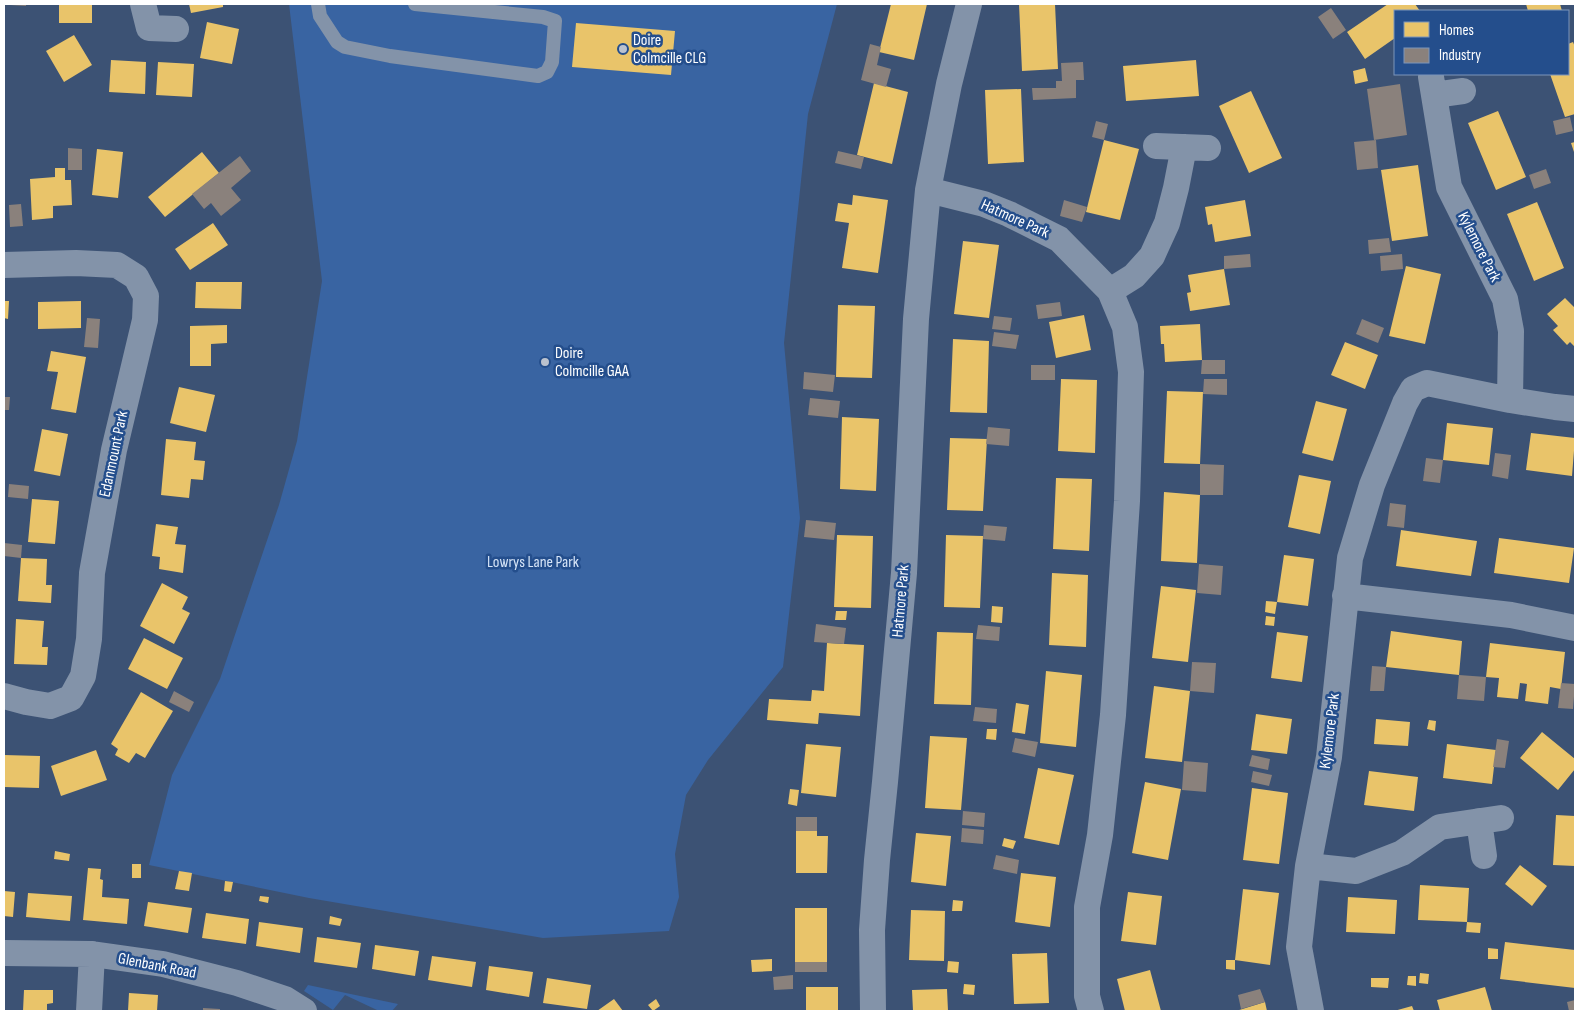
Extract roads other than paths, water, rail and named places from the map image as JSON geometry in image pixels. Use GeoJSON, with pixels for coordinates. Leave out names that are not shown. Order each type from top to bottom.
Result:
{"type":"FeatureCollection","features":[{"type":"Feature","properties":{"kind":"street","name":"Hatmore Park"},"geometry":{"type":"LineString","coordinates":[[873,1011],[872,930],[904,573],[916,319],[928,190],[949,84],[969,4]]}},
{"type":"Feature","properties":{"kind":"street"},"geometry":{"type":"LineString","coordinates":[[141,20],[176,29]]}},
{"type":"Feature","properties":{"kind":"street","name":"Kylemore Park"},"geometry":{"type":"LineString","coordinates":[[1463,92],[1432,86],[1449,187],[1505,299],[1510,331],[1510,400]]}},
{"type":"Feature","properties":{"kind":"street"},"geometry":{"type":"LineString","coordinates":[[1110,291],[1134,276],[1152,256],[1167,223],[1176,188],[1196,147],[1156,146]]}},
{"type":"Feature","properties":{"kind":"street","name":"Hatmore Park"},"geometry":{"type":"LineString","coordinates":[[928,190],[984,204],[1010,214],[1059,239],[1110,291],[1125,327],[1131,372],[1127,501],[1113,715],[1100,835],[1087,907],[1087,996],[1091,1011]]}},
{"type":"Feature","properties":{"kind":"street","name":"Edanmount Park"},"geometry":{"type":"LineString","coordinates":[[4,265],[76,263],[117,265],[136,277],[146,296],[146,320],[114,450],[92,573],[89,639],[83,676],[71,698],[50,706],[4,696]]}},
{"type":"Feature","properties":{"kind":"street","name":"Kylemore Park"},"geometry":{"type":"LineString","coordinates":[[1311,1011],[1299,946],[1308,866],[1328,757],[1350,558],[1372,485],[1405,403],[1413,389],[1427,383],[1510,400],[1575,409]]}},
{"type":"Feature","properties":{"kind":"street"},"geometry":{"type":"LineString","coordinates":[[1345,596],[1511,615],[1575,628]]}},
{"type":"Feature","properties":{"kind":"street"},"geometry":{"type":"LineString","coordinates":[[1308,866],[1356,871],[1402,853],[1440,827],[1490,819],[1484,856]]}},
{"type":"Feature","properties":{"kind":"street","name":"Glenbank Road"},"geometry":{"type":"LineString","coordinates":[[4,953],[92,954],[164,964],[238,983],[289,1007]]}},
{"type":"Feature","properties":{"kind":"street"},"geometry":{"type":"LineString","coordinates":[[88,1011],[92,954]]}},
{"type":"Feature","properties":{"kind":"lane"},"geometry":{"type":"LineString","coordinates":[[318,4],[320,16],[336,42],[345,47],[390,56],[538,76],[547,72],[552,62],[555,21],[544,17],[415,4]]}},
{"type":"Feature","properties":{"kind":"place","name":"Doire Colmcille CLG"},"geometry":{"type":"Point","coordinates":[623,49]}},
{"type":"Feature","properties":{"kind":"place","name":"Doire Colmcille GAA"},"geometry":{"type":"Point","coordinates":[545,362]}},
{"type":"Feature","properties":{"kind":"park label","name":"Lowrys Lane Park"},"geometry":{"type":"Point","coordinates":[533,562]}}]}
